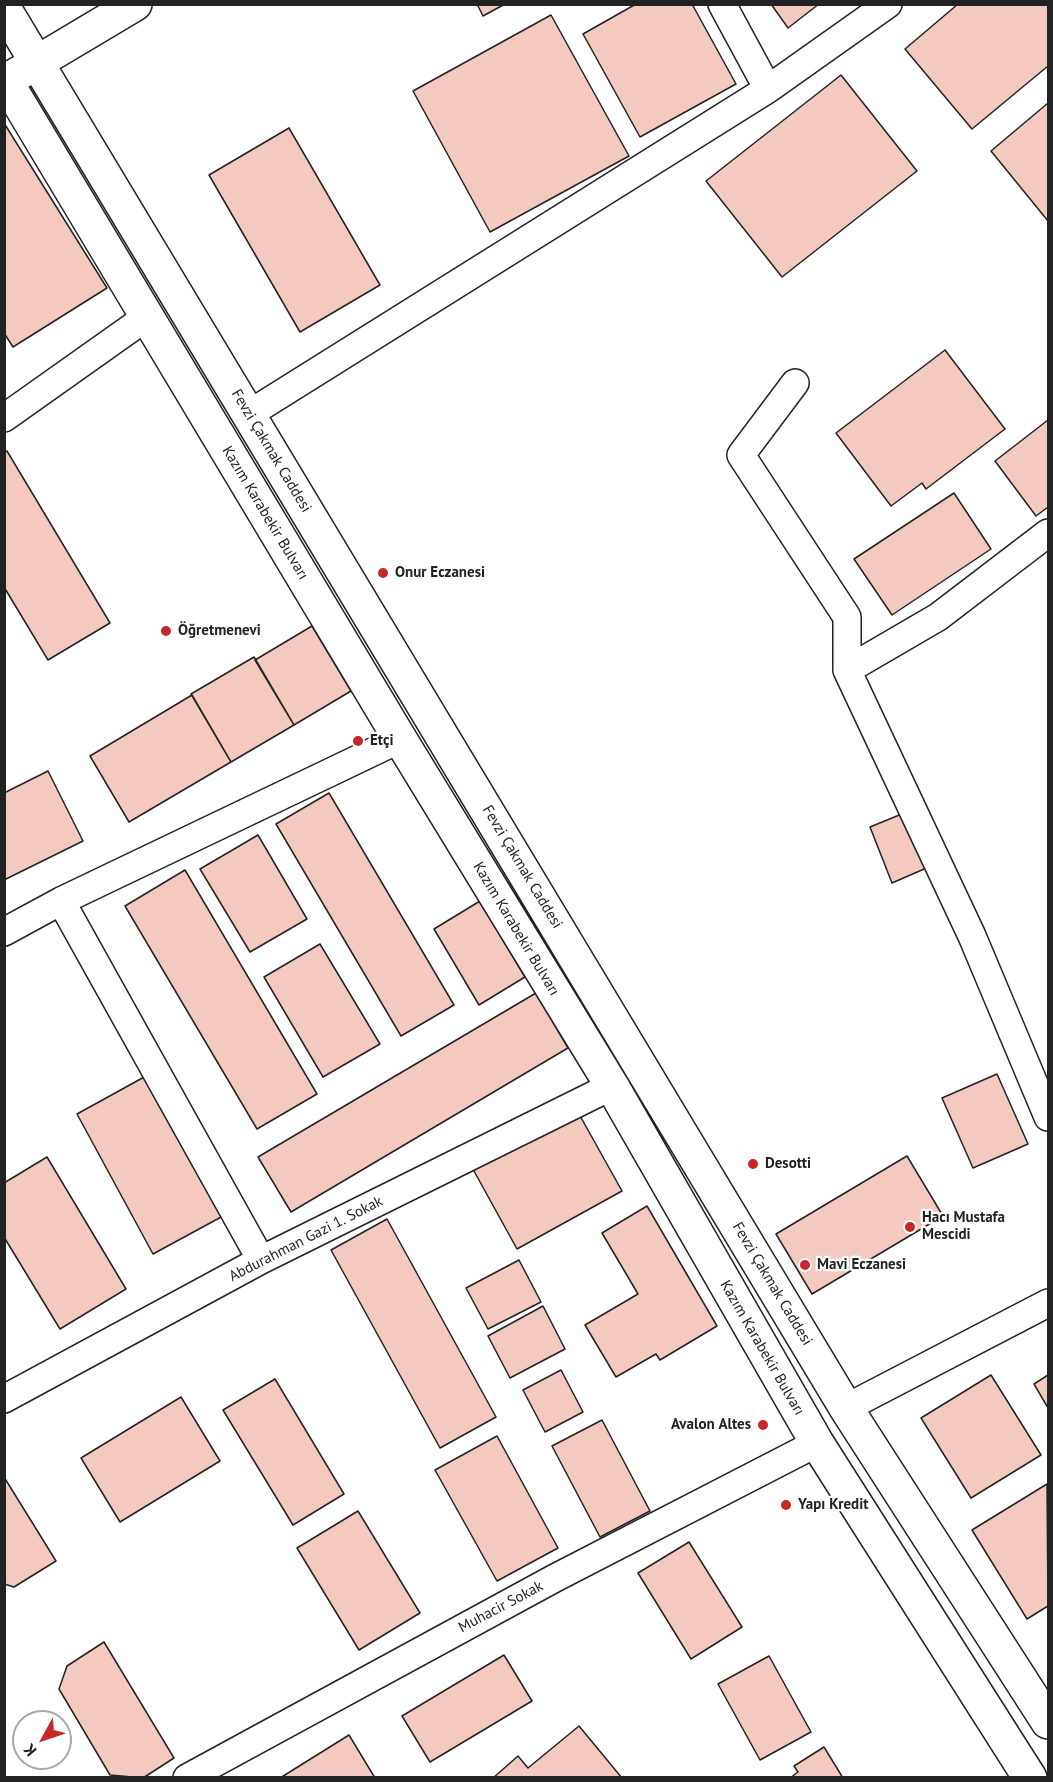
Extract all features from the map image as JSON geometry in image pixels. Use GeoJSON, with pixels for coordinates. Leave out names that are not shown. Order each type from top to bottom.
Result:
{"type":"FeatureCollection","features":[{"type":"Feature","properties":{"kind":"main road"},"geometry":{"type":"LineString","coordinates":[[15,70],[102,4]]}},
{"type":"Feature","properties":{"kind":"main road"},"geometry":{"type":"LineString","coordinates":[[15,70],[135,4]]}},
{"type":"Feature","properties":{"kind":"main road","name":"Fevzi Çakmak Caddesi"},"geometry":{"type":"LineString","coordinates":[[4,8],[15,70],[249,414],[846,1408],[1048,1722]]}},
{"type":"Feature","properties":{"kind":"main road","name":"Kazım Karabekir Bulvarı"},"geometry":{"type":"LineString","coordinates":[[15,70],[148,316],[400,739],[612,1086],[818,1443],[1030,1778]]}},
{"type":"Feature","properties":{"kind":"street"},"geometry":{"type":"LineString","coordinates":[[722,4],[768,89]]}},
{"type":"Feature","properties":{"kind":"street"},"geometry":{"type":"LineString","coordinates":[[249,414],[768,89],[888,4]]}},
{"type":"Feature","properties":{"kind":"street"},"geometry":{"type":"LineString","coordinates":[[4,418],[148,316]]}},
{"type":"Feature","properties":{"kind":"street"},"geometry":{"type":"LineString","coordinates":[[795,383],[741,455],[847,617],[847,670],[972,936],[1048,1117]]}},
{"type":"Feature","properties":{"kind":"street"},"geometry":{"type":"LineString","coordinates":[[847,670],[938,617],[1048,533]]}},
{"type":"Feature","properties":{"kind":"street"},"geometry":{"type":"LineString","coordinates":[[4,932],[61,901],[400,739]]}},
{"type":"Feature","properties":{"kind":"street"},"geometry":{"type":"LineString","coordinates":[[61,901],[261,1260]]}},
{"type":"Feature","properties":{"kind":"street","name":"Abdurahman Gazi 1. Sokak"},"geometry":{"type":"LineString","coordinates":[[4,1399],[261,1260],[612,1086]]}},
{"type":"Feature","properties":{"kind":"street"},"geometry":{"type":"LineString","coordinates":[[846,1408],[1048,1303]]}},
{"type":"Feature","properties":{"kind":"street","name":"Muhacir Sokak"},"geometry":{"type":"LineString","coordinates":[[187,1778],[555,1578],[818,1443]]}},
{"type":"Feature","properties":{"kind":"building"},"geometry":{"type":"Polygon","coordinates":[[[477,4],[505,4],[483,16],[477,4]]]}},
{"type":"Feature","properties":{"kind":"building"},"geometry":{"type":"Polygon","coordinates":[[[636,4],[692,4],[736,84],[640,137],[583,34],[636,4]]]}},
{"type":"Feature","properties":{"kind":"building"},"geometry":{"type":"Polygon","coordinates":[[[771,4],[819,4],[788,28],[771,4]]]}},
{"type":"Feature","properties":{"kind":"building"},"geometry":{"type":"Polygon","coordinates":[[[958,4],[1048,4],[1048,66],[972,129],[905,49],[958,4]]]}},
{"type":"Feature","properties":{"kind":"building"},"geometry":{"type":"Polygon","coordinates":[[[551,15],[629,156],[490,232],[413,91],[551,15]]]}},
{"type":"Feature","properties":{"kind":"building"},"geometry":{"type":"Polygon","coordinates":[[[841,75],[917,171],[782,277],[706,181],[841,75]]]}},
{"type":"Feature","properties":{"kind":"building"},"geometry":{"type":"Polygon","coordinates":[[[1048,103],[1048,221],[991,151],[1048,103]]]}},
{"type":"Feature","properties":{"kind":"building"},"geometry":{"type":"Polygon","coordinates":[[[4,123],[107,288],[13,347],[4,333],[4,123]]]}},
{"type":"Feature","properties":{"kind":"building"},"geometry":{"type":"Polygon","coordinates":[[[289,128],[380,285],[300,332],[209,175],[289,128]]]}},
{"type":"Feature","properties":{"kind":"building"},"geometry":{"type":"Polygon","coordinates":[[[945,350],[1005,429],[926,489],[922,483],[891,506],[836,433],[945,350]]]}},
{"type":"Feature","properties":{"kind":"building"},"geometry":{"type":"Polygon","coordinates":[[[1048,420],[1048,507],[1036,516],[995,461],[1048,420]]]}},
{"type":"Feature","properties":{"kind":"building"},"geometry":{"type":"Polygon","coordinates":[[[7,451],[110,623],[48,660],[4,587],[4,453],[7,451]]]}},
{"type":"Feature","properties":{"kind":"building"},"geometry":{"type":"Polygon","coordinates":[[[954,493],[991,549],[892,615],[854,559],[954,493]]]}},
{"type":"Feature","properties":{"kind":"building"},"geometry":{"type":"Polygon","coordinates":[[[312,626],[351,691],[294,725],[255,660],[312,626]]]}},
{"type":"Feature","properties":{"kind":"building"},"geometry":{"type":"Polygon","coordinates":[[[254,657],[294,725],[231,762],[191,694],[254,657]]]}},
{"type":"Feature","properties":{"kind":"building"},"geometry":{"type":"Polygon","coordinates":[[[192,695],[231,762],[129,822],[90,756],[192,695]]]}},
{"type":"Feature","properties":{"kind":"building"},"geometry":{"type":"Polygon","coordinates":[[[48,771],[83,841],[4,880],[4,793],[48,771]]]}},
{"type":"Feature","properties":{"kind":"building"},"geometry":{"type":"Polygon","coordinates":[[[329,793],[454,1005],[401,1036],[276,824],[329,793]]]}},
{"type":"Feature","properties":{"kind":"building"},"geometry":{"type":"Polygon","coordinates":[[[909,811],[931,866],[892,883],[870,827],[909,811]]]}},
{"type":"Feature","properties":{"kind":"building"},"geometry":{"type":"Polygon","coordinates":[[[258,835],[307,919],[250,952],[200,869],[258,835]]]}},
{"type":"Feature","properties":{"kind":"building"},"geometry":{"type":"Polygon","coordinates":[[[185,870],[317,1094],[257,1129],[125,906],[185,870]]]}},
{"type":"Feature","properties":{"kind":"building"},"geometry":{"type":"Polygon","coordinates":[[[480,901],[525,977],[479,1005],[434,929],[480,901]]]}},
{"type":"Feature","properties":{"kind":"building"},"geometry":{"type":"Polygon","coordinates":[[[320,944],[380,1044],[323,1077],[264,977],[320,944]]]}},
{"type":"Feature","properties":{"kind":"building"},"geometry":{"type":"Polygon","coordinates":[[[536,993],[568,1048],[291,1212],[258,1157],[536,993]]]}},
{"type":"Feature","properties":{"kind":"building"},"geometry":{"type":"Polygon","coordinates":[[[997,1074],[1028,1144],[973,1168],[942,1098],[997,1074]]]}},
{"type":"Feature","properties":{"kind":"building"},"geometry":{"type":"Polygon","coordinates":[[[146,1076],[223,1216],[153,1254],[77,1114],[146,1076]]]}},
{"type":"Feature","properties":{"kind":"building"},"geometry":{"type":"Polygon","coordinates":[[[574,1105],[622,1191],[517,1249],[469,1162],[574,1105]]]}},
{"type":"Feature","properties":{"kind":"building"},"geometry":{"type":"Polygon","coordinates":[[[907,1156],[943,1216],[812,1294],[776,1234],[907,1156]]]}},
{"type":"Feature","properties":{"kind":"building"},"geometry":{"type":"Polygon","coordinates":[[[47,1157],[126,1289],[60,1329],[4,1237],[4,1183],[47,1157]]]}},
{"type":"Feature","properties":{"kind":"building"},"geometry":{"type":"Polygon","coordinates":[[[647,1206],[717,1326],[660,1360],[656,1354],[616,1377],[585,1325],[638,1294],[602,1233],[647,1206]]]}},
{"type":"Feature","properties":{"kind":"building"},"geometry":{"type":"Polygon","coordinates":[[[387,1219],[496,1417],[440,1448],[331,1250],[387,1219]]]}},
{"type":"Feature","properties":{"kind":"building"},"geometry":{"type":"Polygon","coordinates":[[[519,1260],[541,1302],[488,1329],[466,1288],[519,1260]]]}},
{"type":"Feature","properties":{"kind":"building"},"geometry":{"type":"Polygon","coordinates":[[[543,1306],[565,1349],[510,1378],[488,1336],[543,1306]]]}},
{"type":"Feature","properties":{"kind":"building"},"geometry":{"type":"Polygon","coordinates":[[[561,1370],[583,1412],[545,1432],[523,1390],[561,1370]]]}},
{"type":"Feature","properties":{"kind":"building"},"geometry":{"type":"Polygon","coordinates":[[[991,1375],[1041,1455],[971,1498],[921,1418],[991,1375]]]}},
{"type":"Feature","properties":{"kind":"building"},"geometry":{"type":"Polygon","coordinates":[[[1048,1375],[1048,1408],[1034,1384],[1048,1375]]]}},
{"type":"Feature","properties":{"kind":"building"},"geometry":{"type":"Polygon","coordinates":[[[275,1379],[344,1494],[293,1525],[223,1410],[275,1379]]]}},
{"type":"Feature","properties":{"kind":"building"},"geometry":{"type":"Polygon","coordinates":[[[181,1397],[220,1461],[120,1522],[81,1458],[181,1397]]]}},
{"type":"Feature","properties":{"kind":"building"},"geometry":{"type":"Polygon","coordinates":[[[602,1420],[650,1511],[600,1537],[552,1446],[602,1420]]]}},
{"type":"Feature","properties":{"kind":"building"},"geometry":{"type":"Polygon","coordinates":[[[497,1436],[558,1548],[497,1581],[435,1470],[497,1436]]]}},
{"type":"Feature","properties":{"kind":"building"},"geometry":{"type":"Polygon","coordinates":[[[4,1477],[56,1561],[14,1587],[4,1584],[4,1477]]]}},
{"type":"Feature","properties":{"kind":"building"},"geometry":{"type":"Polygon","coordinates":[[[1047,1484],[1048,1606],[1027,1619],[972,1530],[1047,1484]]]}},
{"type":"Feature","properties":{"kind":"building"},"geometry":{"type":"Polygon","coordinates":[[[358,1511],[420,1613],[359,1650],[297,1548],[358,1511]]]}},
{"type":"Feature","properties":{"kind":"building"},"geometry":{"type":"Polygon","coordinates":[[[689,1542],[742,1627],[691,1659],[638,1573],[689,1542]]]}},
{"type":"Feature","properties":{"kind":"building"},"geometry":{"type":"Polygon","coordinates":[[[104,1642],[174,1758],[143,1778],[110,1775],[59,1689],[67,1666],[104,1642]]]}},
{"type":"Feature","properties":{"kind":"building"},"geometry":{"type":"Polygon","coordinates":[[[504,1655],[532,1701],[430,1762],[402,1716],[504,1655]]]}},
{"type":"Feature","properties":{"kind":"building"},"geometry":{"type":"Polygon","coordinates":[[[769,1656],[811,1732],[760,1760],[718,1684],[769,1656]]]}},
{"type":"Feature","properties":{"kind":"building"},"geometry":{"type":"Polygon","coordinates":[[[579,1726],[622,1778],[493,1778],[518,1756],[528,1768],[579,1726]]]}},
{"type":"Feature","properties":{"kind":"building"},"geometry":{"type":"Polygon","coordinates":[[[349,1735],[375,1778],[280,1778],[349,1735]]]}},
{"type":"Feature","properties":{"kind":"building"},"geometry":{"type":"Polygon","coordinates":[[[824,1747],[843,1778],[790,1778],[798,1772],[794,1766],[824,1747]]]}},
{"type":"Feature","properties":{"kind":"place","name":"Onur Eczanesi"},"geometry":{"type":"Point","coordinates":[383,573]}},
{"type":"Feature","properties":{"kind":"place","name":"Öğretmenevi"},"geometry":{"type":"Point","coordinates":[166,631]}},
{"type":"Feature","properties":{"kind":"place","name":"Etçi"},"geometry":{"type":"Point","coordinates":[358,741]}},
{"type":"Feature","properties":{"kind":"place","name":"Desotti"},"geometry":{"type":"Point","coordinates":[753,1164]}},
{"type":"Feature","properties":{"kind":"place","name":"Hacı Mustafa Mescidi"},"geometry":{"type":"Point","coordinates":[910,1227]}},
{"type":"Feature","properties":{"kind":"place","name":"Mavi Eczanesi"},"geometry":{"type":"Point","coordinates":[805,1265]}},
{"type":"Feature","properties":{"kind":"place","name":"Avalon Altes"},"geometry":{"type":"Point","coordinates":[763,1425]}},
{"type":"Feature","properties":{"kind":"place","name":"Yapı Kredit"},"geometry":{"type":"Point","coordinates":[786,1505]}}]}
